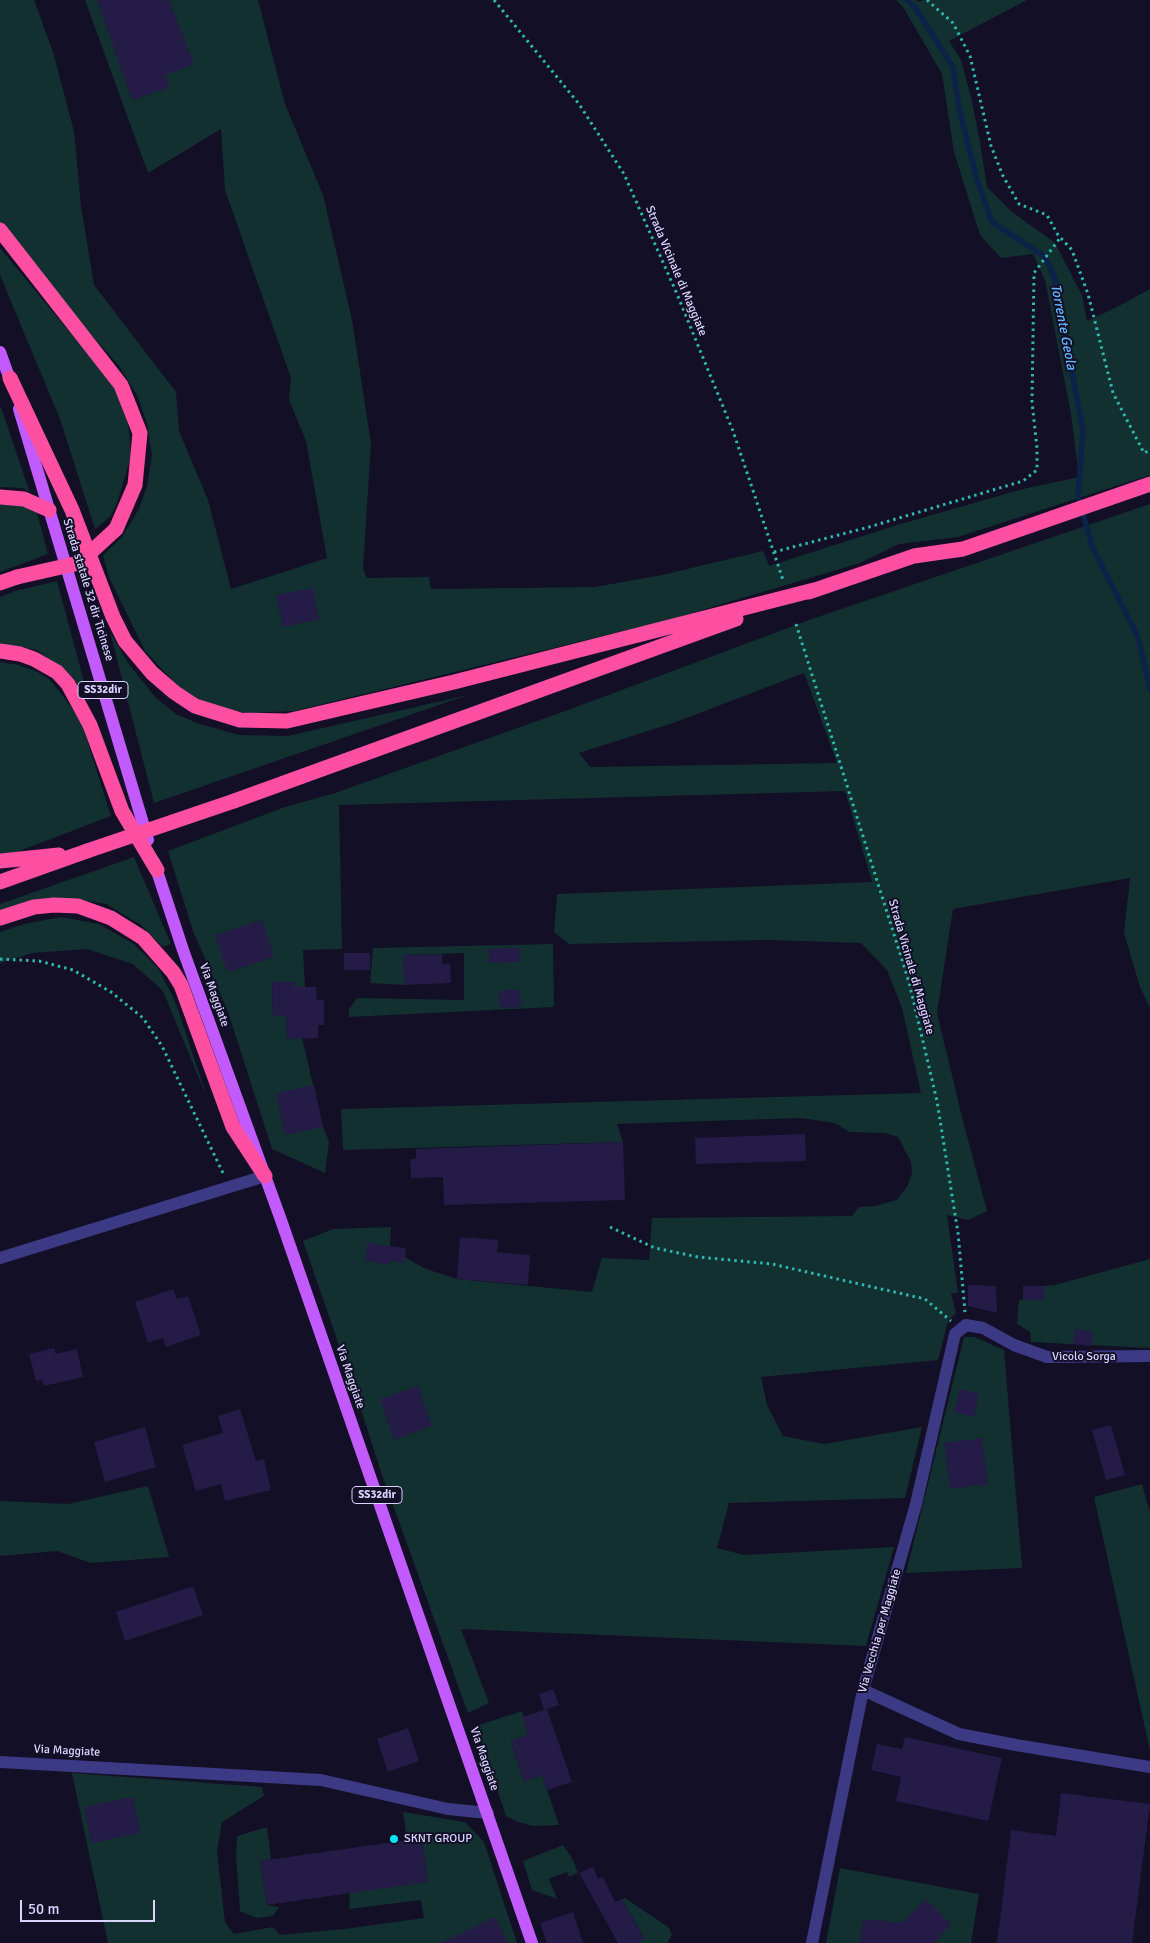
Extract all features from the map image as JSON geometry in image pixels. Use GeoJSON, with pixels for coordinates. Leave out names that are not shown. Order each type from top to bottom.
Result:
{"type":"FeatureCollection","features":[{"type":"Feature","properties":{"kind":"highway"},"geometry":{"type":"LineString","coordinates":[[0,230],[121,385],[140,433],[135,485],[116,529],[79,563],[0,584]]}},
{"type":"Feature","properties":{"kind":"highway"},"geometry":{"type":"LineString","coordinates":[[10,378],[72,510],[113,617],[125,640],[152,674],[174,692],[195,706],[240,720],[264,722],[294,720],[454,682],[818,589]]}},
{"type":"Feature","properties":{"kind":"highway"},"geometry":{"type":"LineString","coordinates":[[0,882],[234,801],[818,589],[914,556],[963,549],[1150,484]]}},
{"type":"Feature","properties":{"kind":"highway"},"geometry":{"type":"LineString","coordinates":[[0,496],[24,499],[50,510]]}},
{"type":"Feature","properties":{"kind":"highway"},"geometry":{"type":"LineString","coordinates":[[0,651],[20,654],[34,659],[57,672],[68,684],[90,725],[107,775],[122,811],[157,870]]}},
{"type":"Feature","properties":{"kind":"highway"},"geometry":{"type":"LineString","coordinates":[[0,861],[88,851]]}},
{"type":"Feature","properties":{"kind":"highway"},"geometry":{"type":"LineString","coordinates":[[0,918],[34,907],[54,905],[78,906],[112,918],[143,938],[173,972],[181,985],[232,1127],[265,1176]]}},
{"type":"Feature","properties":{"kind":"main road","name":"Strada statale 32 dir Ticinese"},"geometry":{"type":"LineString","coordinates":[[0,352],[10,378],[157,870],[183,950]]}},
{"type":"Feature","properties":{"kind":"main road","name":"Via Maggiate"},"geometry":{"type":"LineString","coordinates":[[183,950],[265,1176],[532,1943]]}},
{"type":"Feature","properties":{"kind":"street"},"geometry":{"type":"LineString","coordinates":[[0,1258],[265,1176]]}},
{"type":"Feature","properties":{"kind":"street","name":"Vicolo Sorga"},"geometry":{"type":"LineString","coordinates":[[963,1327],[983,1328],[1014,1344],[1047,1356],[1150,1356]]}},
{"type":"Feature","properties":{"kind":"street","name":"Via Vecchia per Maggiate"},"geometry":{"type":"LineString","coordinates":[[812,1943],[863,1690],[916,1504],[955,1334],[963,1327]]}},
{"type":"Feature","properties":{"kind":"street"},"geometry":{"type":"LineString","coordinates":[[863,1690],[959,1734],[1150,1767]]}},
{"type":"Feature","properties":{"kind":"street","name":"Via Maggiate"},"geometry":{"type":"LineString","coordinates":[[0,1762],[321,1780],[448,1809],[488,1813]]}},
{"type":"Feature","properties":{"kind":"path","name":"Strada Vicinale di Maggiate"},"geometry":{"type":"LineString","coordinates":[[494,0],[579,104],[624,174],[677,294],[733,431],[783,580]]}},
{"type":"Feature","properties":{"kind":"path"},"geometry":{"type":"LineString","coordinates":[[926,0],[953,23],[970,56],[991,146],[1003,176],[1019,204],[1047,216],[1060,238],[1072,250],[1088,294],[1113,393],[1144,452],[1150,450]]}},
{"type":"Feature","properties":{"kind":"path"},"geometry":{"type":"LineString","coordinates":[[774,552],[869,527],[1023,482],[1037,470],[1037,448],[1032,402],[1034,272],[1060,238]]}},
{"type":"Feature","properties":{"kind":"path","name":"Strada Vicinale di Maggiate"},"geometry":{"type":"LineString","coordinates":[[796,624],[911,991],[937,1101],[958,1233],[963,1327]]}},
{"type":"Feature","properties":{"kind":"path"},"geometry":{"type":"LineString","coordinates":[[0,960],[38,961],[72,970],[111,992],[143,1018],[162,1046],[230,1187]]}},
{"type":"Feature","properties":{"kind":"path"},"geometry":{"type":"LineString","coordinates":[[610,1227],[655,1248],[698,1257],[772,1264],[925,1299],[963,1327]]}},
{"type":"Feature","properties":{"kind":"green space"},"geometry":{"type":"Polygon","coordinates":[[[0,0],[34,0],[53,52],[74,131],[81,206],[94,285],[176,392],[179,431],[208,500],[231,589],[327,558],[306,441],[289,400],[291,378],[225,190],[221,129],[148,173],[85,0],[258,0],[285,104],[323,195],[352,320],[371,443],[363,569],[367,578],[429,577],[431,589],[595,587],[662,575],[763,551],[769,566],[897,525],[1023,489],[1079,477],[1071,414],[1045,280],[1033,254],[1001,258],[980,235],[954,152],[942,74],[903,7],[896,0],[916,0],[918,2],[923,0],[1027,0],[949,41],[961,60],[971,97],[987,187],[1011,211],[1055,243],[1082,295],[1087,321],[1150,289],[1150,475],[958,537],[899,544],[860,563],[672,619],[459,671],[294,711],[249,713],[206,705],[175,683],[145,651],[109,577],[103,555],[122,537],[139,509],[147,486],[152,456],[147,423],[138,397],[119,366],[82,324],[0,223],[0,0]]]}},
{"type":"Feature","properties":{"kind":"green space"},"geometry":{"type":"Polygon","coordinates":[[[0,248],[111,382],[127,416],[130,460],[117,503],[111,516],[95,529],[60,419],[0,275],[0,248]]]}},
{"type":"Feature","properties":{"kind":"green space"},"geometry":{"type":"Polygon","coordinates":[[[0,406],[30,493],[23,488],[0,487],[0,406]]]}},
{"type":"Feature","properties":{"kind":"green space"},"geometry":{"type":"Polygon","coordinates":[[[13,503],[33,509],[37,513],[48,554],[0,572],[0,505],[13,503]]]}},
{"type":"Feature","properties":{"kind":"green space"},"geometry":{"type":"Polygon","coordinates":[[[1150,504],[1150,1008],[1140,987],[1124,933],[1130,878],[953,909],[937,1013],[987,1211],[968,1220],[947,1215],[958,1293],[951,1293],[956,1313],[948,1321],[938,1360],[761,1377],[767,1405],[783,1436],[824,1444],[922,1427],[905,1498],[729,1503],[717,1548],[744,1555],[894,1547],[866,1646],[461,1629],[489,1703],[468,1713],[380,1469],[303,1241],[333,1229],[391,1227],[390,1249],[426,1269],[457,1279],[592,1292],[602,1258],[649,1260],[652,1218],[852,1216],[859,1207],[875,1206],[897,1200],[908,1185],[912,1173],[911,1162],[898,1137],[885,1133],[849,1132],[835,1123],[801,1118],[617,1124],[623,1142],[343,1150],[341,1109],[921,1093],[902,1008],[887,970],[861,943],[769,940],[569,944],[554,932],[557,894],[872,882],[845,791],[339,805],[342,949],[303,950],[305,987],[272,983],[273,1016],[286,1016],[287,1039],[302,1038],[323,1127],[329,1142],[325,1173],[272,1149],[228,1012],[193,931],[168,851],[285,807],[335,793],[568,710],[812,619],[1150,504]],[[804,673],[676,722],[579,753],[590,767],[837,763],[804,673]]]}},
{"type":"Feature","properties":{"kind":"green space"},"geometry":{"type":"Polygon","coordinates":[[[57,581],[90,704],[74,678],[37,650],[0,643],[0,597],[15,591],[57,581]]]}},
{"type":"Feature","properties":{"kind":"green space"},"geometry":{"type":"Polygon","coordinates":[[[110,632],[128,663],[156,698],[176,714],[197,723],[239,735],[288,736],[468,695],[154,803],[110,632]]]}},
{"type":"Feature","properties":{"kind":"green space"},"geometry":{"type":"Polygon","coordinates":[[[0,662],[36,671],[49,679],[67,701],[82,724],[111,816],[17,852],[0,853],[0,662]]]}},
{"type":"Feature","properties":{"kind":"green space"},"geometry":{"type":"Polygon","coordinates":[[[134,857],[171,944],[163,947],[141,925],[106,904],[75,899],[44,898],[0,912],[0,904],[134,857]]]}},
{"type":"Feature","properties":{"kind":"green space"},"geometry":{"type":"Polygon","coordinates":[[[61,917],[99,924],[134,944],[158,968],[175,1001],[208,1100],[163,991],[133,964],[87,949],[33,953],[0,963],[0,932],[24,924],[61,917]]]}},
{"type":"Feature","properties":{"kind":"green space"},"geometry":{"type":"Polygon","coordinates":[[[553,944],[554,1007],[349,1017],[349,1009],[357,998],[464,1000],[464,953],[404,955],[404,985],[370,983],[373,948],[553,944]]]}},
{"type":"Feature","properties":{"kind":"green space"},"geometry":{"type":"Polygon","coordinates":[[[1150,1259],[1150,1348],[1031,1342],[1030,1332],[1017,1324],[1019,1300],[1044,1300],[1044,1286],[1055,1285],[1150,1259]]]}},
{"type":"Feature","properties":{"kind":"green space"},"geometry":{"type":"Polygon","coordinates":[[[964,1337],[974,1337],[1004,1350],[1022,1568],[906,1573],[964,1337]]]}},
{"type":"Feature","properties":{"kind":"green space"},"geometry":{"type":"Polygon","coordinates":[[[1142,1484],[1150,1513],[1150,1751],[1094,1497],[1142,1484]]]}},
{"type":"Feature","properties":{"kind":"green space"},"geometry":{"type":"Polygon","coordinates":[[[148,1486],[169,1557],[91,1563],[57,1551],[0,1556],[0,1501],[68,1504],[148,1486]]]}},
{"type":"Feature","properties":{"kind":"green space"},"geometry":{"type":"Polygon","coordinates":[[[522,1711],[528,1735],[511,1742],[524,1781],[542,1775],[559,1825],[533,1826],[506,1816],[476,1726],[522,1711]]]}},
{"type":"Feature","properties":{"kind":"green space"},"geometry":{"type":"Polygon","coordinates":[[[72,1773],[262,1787],[264,1796],[222,1822],[217,1851],[225,1922],[234,1934],[273,1927],[280,1935],[344,1929],[424,1918],[421,1900],[349,1909],[350,1891],[428,1882],[422,1838],[407,1840],[403,1812],[465,1822],[484,1842],[517,1943],[108,1943],[72,1773]]]}},
{"type":"Feature","properties":{"kind":"green space"},"geometry":{"type":"Polygon","coordinates":[[[267,1827],[271,1859],[260,1861],[267,1905],[279,1907],[273,1916],[256,1918],[240,1911],[236,1855],[237,1836],[267,1827]]]}},
{"type":"Feature","properties":{"kind":"green space"},"geometry":{"type":"Polygon","coordinates":[[[563,1845],[572,1858],[578,1873],[569,1877],[567,1872],[549,1879],[557,1899],[532,1890],[523,1861],[563,1845]]]}},
{"type":"Feature","properties":{"kind":"green space"},"geometry":{"type":"Polygon","coordinates":[[[840,1868],[979,1894],[971,1943],[826,1943],[840,1868]]]}},
{"type":"Feature","properties":{"kind":"green space"},"geometry":{"type":"Polygon","coordinates":[[[625,1898],[668,1927],[672,1935],[667,1943],[637,1943],[644,1938],[622,1899],[625,1898]]]}},
{"type":"Feature","properties":{"kind":"building"},"geometry":{"type":"Polygon","coordinates":[[[97,0],[169,0],[194,64],[166,75],[170,87],[132,100],[97,0]]]}},
{"type":"Feature","properties":{"kind":"building"},"geometry":{"type":"Polygon","coordinates":[[[313,588],[319,619],[283,627],[276,595],[313,588]]]}},
{"type":"Feature","properties":{"kind":"building"},"geometry":{"type":"Polygon","coordinates":[[[262,920],[274,957],[227,972],[215,935],[262,920]]]}},
{"type":"Feature","properties":{"kind":"building"},"geometry":{"type":"Polygon","coordinates":[[[519,948],[520,962],[489,963],[489,949],[519,948]]]}},
{"type":"Feature","properties":{"kind":"building"},"geometry":{"type":"Polygon","coordinates":[[[344,953],[370,953],[370,970],[344,970],[344,953]]]}},
{"type":"Feature","properties":{"kind":"building"},"geometry":{"type":"Polygon","coordinates":[[[442,954],[442,964],[450,964],[451,983],[404,985],[403,955],[442,954]]]}},
{"type":"Feature","properties":{"kind":"building"},"geometry":{"type":"Polygon","coordinates":[[[272,982],[295,982],[295,987],[316,987],[317,1000],[324,1000],[324,1025],[318,1025],[318,1038],[287,1039],[286,1016],[273,1016],[272,982]]]}},
{"type":"Feature","properties":{"kind":"building"},"geometry":{"type":"Polygon","coordinates":[[[519,989],[521,1007],[500,1008],[499,991],[519,989]]]}},
{"type":"Feature","properties":{"kind":"building"},"geometry":{"type":"Polygon","coordinates":[[[314,1085],[323,1127],[285,1135],[276,1093],[314,1085]]]}},
{"type":"Feature","properties":{"kind":"building"},"geometry":{"type":"Polygon","coordinates":[[[805,1134],[806,1161],[696,1164],[695,1138],[805,1134]]]}},
{"type":"Feature","properties":{"kind":"building"},"geometry":{"type":"Polygon","coordinates":[[[623,1142],[625,1200],[444,1205],[443,1177],[411,1178],[410,1159],[416,1159],[416,1149],[623,1142]]]}},
{"type":"Feature","properties":{"kind":"building"},"geometry":{"type":"Polygon","coordinates":[[[460,1237],[498,1240],[497,1252],[530,1255],[528,1285],[457,1279],[460,1237]]]}},
{"type":"Feature","properties":{"kind":"building"},"geometry":{"type":"Polygon","coordinates":[[[367,1243],[406,1248],[404,1263],[389,1261],[389,1264],[365,1261],[367,1243]]]}},
{"type":"Feature","properties":{"kind":"building"},"geometry":{"type":"Polygon","coordinates":[[[968,1285],[996,1286],[997,1313],[968,1306],[968,1285]]]}},
{"type":"Feature","properties":{"kind":"building"},"geometry":{"type":"Polygon","coordinates":[[[1023,1286],[1044,1286],[1044,1300],[1023,1300],[1023,1286]]]}},
{"type":"Feature","properties":{"kind":"building"},"geometry":{"type":"Polygon","coordinates":[[[173,1289],[177,1299],[188,1296],[201,1335],[166,1347],[163,1338],[148,1343],[135,1302],[173,1289]]]}},
{"type":"Feature","properties":{"kind":"building"},"geometry":{"type":"Polygon","coordinates":[[[1075,1329],[1093,1332],[1092,1346],[1073,1344],[1075,1329]]]}},
{"type":"Feature","properties":{"kind":"building"},"geometry":{"type":"Polygon","coordinates":[[[54,1348],[56,1354],[77,1349],[83,1377],[44,1386],[42,1380],[36,1381],[29,1354],[54,1348]]]}},
{"type":"Feature","properties":{"kind":"building"},"geometry":{"type":"Polygon","coordinates":[[[418,1386],[432,1426],[394,1440],[380,1399],[418,1386]]]}},
{"type":"Feature","properties":{"kind":"building"},"geometry":{"type":"Polygon","coordinates":[[[960,1389],[979,1394],[974,1417],[954,1412],[960,1389]]]}},
{"type":"Feature","properties":{"kind":"building"},"geometry":{"type":"Polygon","coordinates":[[[240,1409],[256,1461],[264,1459],[271,1490],[225,1501],[221,1484],[196,1491],[182,1445],[223,1433],[218,1416],[240,1409]]]}},
{"type":"Feature","properties":{"kind":"building"},"geometry":{"type":"Polygon","coordinates":[[[1111,1425],[1125,1475],[1106,1480],[1092,1430],[1111,1425]]]}},
{"type":"Feature","properties":{"kind":"building"},"geometry":{"type":"Polygon","coordinates":[[[145,1427],[156,1467],[105,1482],[94,1442],[145,1427]]]}},
{"type":"Feature","properties":{"kind":"building"},"geometry":{"type":"Polygon","coordinates":[[[982,1438],[988,1484],[950,1489],[944,1443],[982,1438]]]}},
{"type":"Feature","properties":{"kind":"building"},"geometry":{"type":"Polygon","coordinates":[[[193,1586],[203,1615],[125,1641],[116,1612],[193,1586]]]}},
{"type":"Feature","properties":{"kind":"building"},"geometry":{"type":"Polygon","coordinates":[[[553,1689],[559,1705],[547,1709],[572,1782],[547,1790],[542,1775],[524,1781],[511,1741],[528,1735],[522,1717],[544,1710],[539,1694],[553,1689]]]}},
{"type":"Feature","properties":{"kind":"building"},"geometry":{"type":"Polygon","coordinates":[[[408,1728],[419,1761],[388,1772],[377,1739],[408,1728]]]}},
{"type":"Feature","properties":{"kind":"building"},"geometry":{"type":"Polygon","coordinates":[[[905,1737],[1002,1758],[988,1821],[896,1801],[901,1777],[871,1770],[877,1744],[902,1749],[905,1737]]]}},
{"type":"Feature","properties":{"kind":"building"},"geometry":{"type":"Polygon","coordinates":[[[1061,1793],[1150,1804],[1132,1943],[997,1943],[1011,1830],[1056,1836],[1061,1793]]]}},
{"type":"Feature","properties":{"kind":"building"},"geometry":{"type":"Polygon","coordinates":[[[133,1797],[141,1833],[91,1843],[84,1807],[133,1797]]]}},
{"type":"Feature","properties":{"kind":"building"},"geometry":{"type":"Polygon","coordinates":[[[422,1838],[428,1882],[267,1905],[260,1861],[422,1838]]]}},
{"type":"Feature","properties":{"kind":"building"},"geometry":{"type":"Polygon","coordinates":[[[593,1867],[598,1879],[603,1877],[615,1902],[622,1899],[644,1939],[637,1943],[618,1943],[579,1873],[593,1867]]]}},
{"type":"Feature","properties":{"kind":"building"},"geometry":{"type":"Polygon","coordinates":[[[926,1899],[951,1924],[935,1943],[859,1943],[863,1919],[901,1923],[926,1899]]]}},
{"type":"Feature","properties":{"kind":"building"},"geometry":{"type":"Polygon","coordinates":[[[573,1912],[583,1943],[547,1943],[540,1923],[573,1912]]]}},
{"type":"Feature","properties":{"kind":"building"},"geometry":{"type":"Polygon","coordinates":[[[495,1917],[508,1943],[441,1943],[495,1917]]]}},
{"type":"Feature","properties":{"kind":"waterway","name":"Torrente Geola"},"geometry":{"type":"LineString","coordinates":[[907,0],[916,9],[953,67],[959,108],[977,180],[992,222],[1045,257],[1055,279],[1083,431],[1078,496],[1092,546],[1138,637],[1150,689]]}},
{"type":"Feature","properties":{"kind":"place","name":"SKNT GROUP"},"geometry":{"type":"Point","coordinates":[394,1839]}}]}
